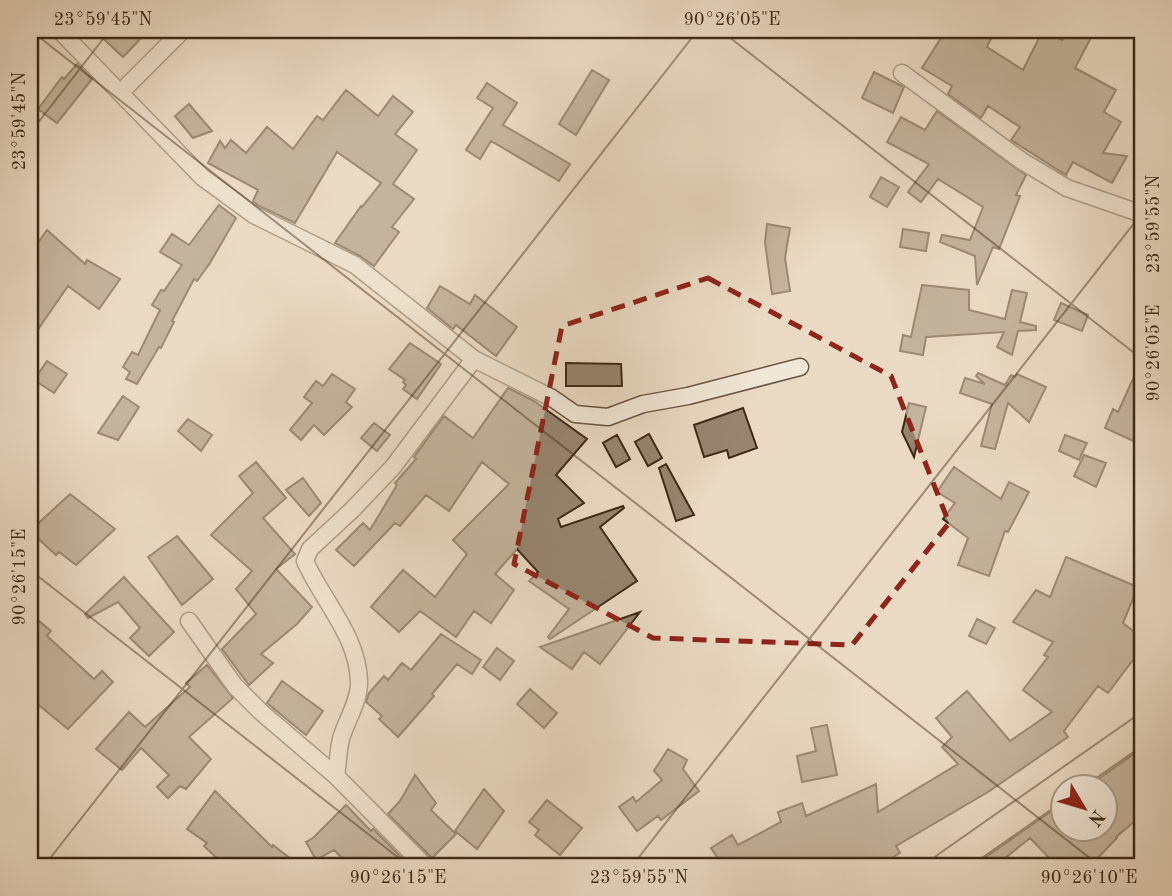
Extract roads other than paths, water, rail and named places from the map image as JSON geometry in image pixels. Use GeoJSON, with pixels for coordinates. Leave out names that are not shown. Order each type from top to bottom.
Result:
{"type":"FeatureCollection","features":[{"type":"Feature","properties":{"kind":"main road"},"geometry":{"type":"LineString","coordinates":[[947,866],[1142,729]]}},
{"type":"Feature","properties":{"kind":"street"},"geometry":{"type":"LineString","coordinates":[[59,30],[202,177],[254,215],[355,265],[474,359],[552,398],[575,414],[608,417],[643,404],[688,396],[800,368]]}},
{"type":"Feature","properties":{"kind":"street"},"geometry":{"type":"LineString","coordinates":[[121,92],[183,30]]}},
{"type":"Feature","properties":{"kind":"street"},"geometry":{"type":"LineString","coordinates":[[902,73],[1022,160],[1067,188],[1142,214]]}},
{"type":"Feature","properties":{"kind":"street"},"geometry":{"type":"LineString","coordinates":[[336,776],[341,739],[359,684],[356,662],[330,602],[313,580],[305,561],[310,549],[393,467],[474,359]]}},
{"type":"Feature","properties":{"kind":"street"},"geometry":{"type":"LineString","coordinates":[[189,621],[235,686],[261,712],[336,776],[425,866]]}}]}
